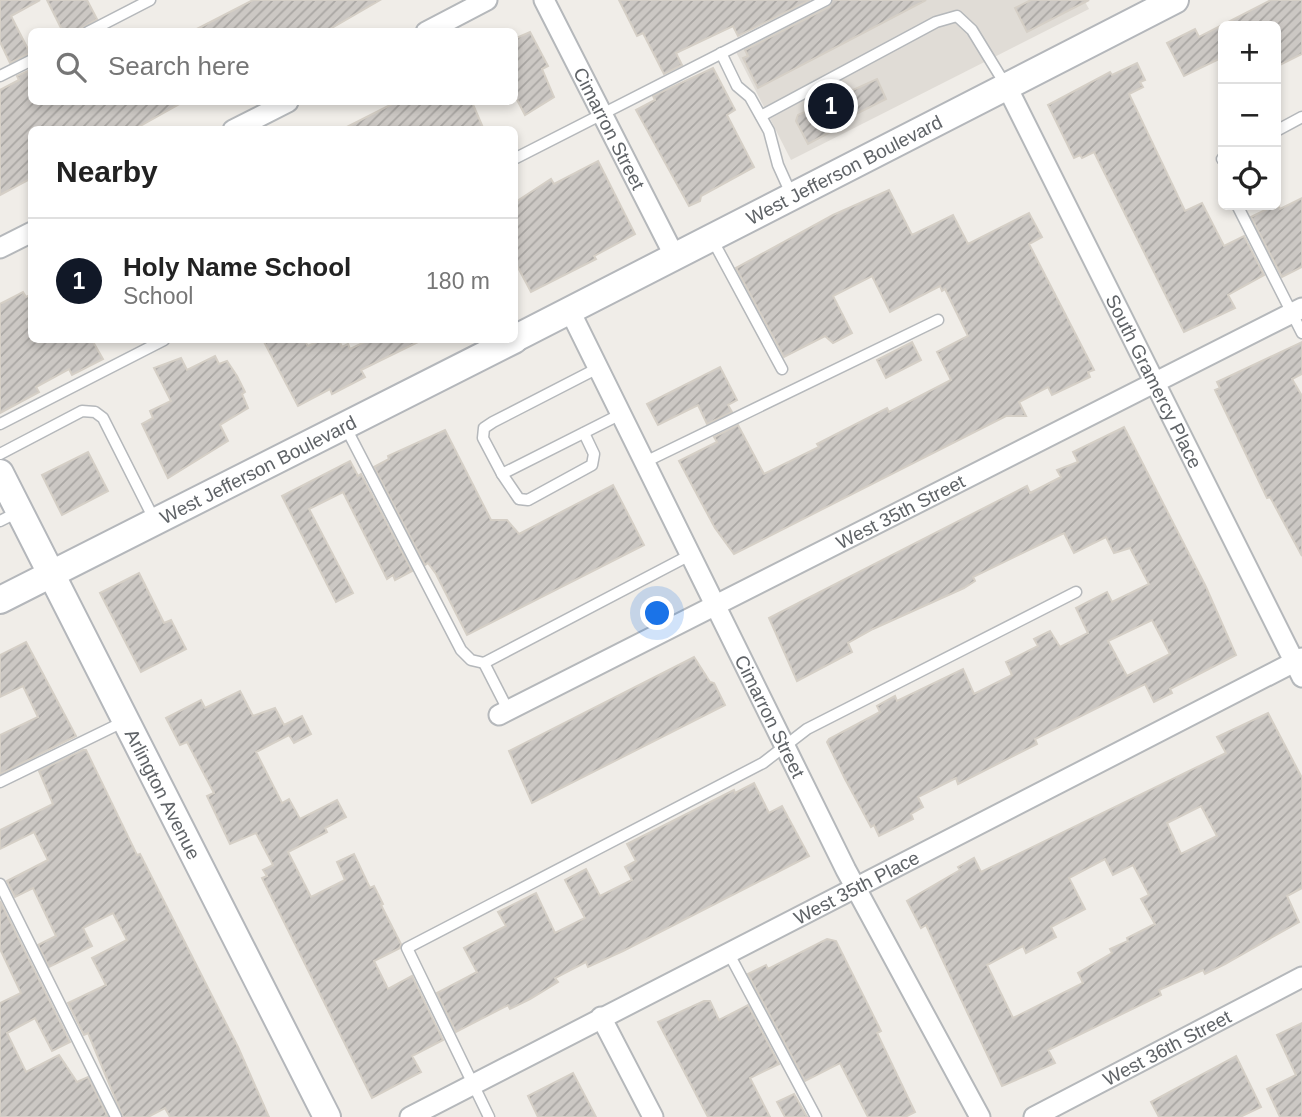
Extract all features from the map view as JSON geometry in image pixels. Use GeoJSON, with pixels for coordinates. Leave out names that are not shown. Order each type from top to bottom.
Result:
{"type":"FeatureCollection","features":[{"type":"Feature","properties":{"kind":"main road","name":"West Jefferson Boulevard"},"geometry":{"type":"LineString","coordinates":[[518,337],[1175,0]]}},
{"type":"Feature","properties":{"kind":"main road","name":"West Jefferson Boulevard"},"geometry":{"type":"LineString","coordinates":[[0,600],[506,343]]}},
{"type":"Feature","properties":{"kind":"main road","name":"Arlington Avenue"},"geometry":{"type":"LineString","coordinates":[[0,473],[10,516],[53,573],[327,1117]]}},
{"type":"Feature","properties":{"kind":"street"},"geometry":{"type":"LineString","coordinates":[[434,28],[487,0]]}},
{"type":"Feature","properties":{"kind":"street","name":"Cimarron Street"},"geometry":{"type":"LineString","coordinates":[[544,0],[675,257]]}},
{"type":"Feature","properties":{"kind":"street","name":"South Gramercy Place"},"geometry":{"type":"LineString","coordinates":[[1007,86],[1153,382],[1300,666]]}},
{"type":"Feature","properties":{"kind":"street"},"geometry":{"type":"LineString","coordinates":[[241,126],[282,105]]}},
{"type":"Feature","properties":{"kind":"street"},"geometry":{"type":"LineString","coordinates":[[0,248],[28,234]]}},
{"type":"Feature","properties":{"kind":"street","name":"Cimarron Street"},"geometry":{"type":"LineString","coordinates":[[570,311],[714,607],[855,886],[980,1117]]}},
{"type":"Feature","properties":{"kind":"street","name":"West 35th Street"},"geometry":{"type":"LineString","coordinates":[[504,713],[1297,311]]}},
{"type":"Feature","properties":{"kind":"street","name":"West 35th Place"},"geometry":{"type":"LineString","coordinates":[[410,1117],[855,886],[1300,666]]}},
{"type":"Feature","properties":{"kind":"street","name":"West 36th Street"},"geometry":{"type":"LineString","coordinates":[[1034,1117],[1302,977]]}},
{"type":"Feature","properties":{"kind":"street"},"geometry":{"type":"LineString","coordinates":[[601,1017],[653,1117]]}},
{"type":"Feature","properties":{"kind":"lane"},"geometry":{"type":"LineString","coordinates":[[96,28],[150,0]]}},
{"type":"Feature","properties":{"kind":"lane"},"geometry":{"type":"LineString","coordinates":[[518,157],[825,0]]}},
{"type":"Feature","properties":{"kind":"lane"},"geometry":{"type":"LineString","coordinates":[[761,116],[936,22],[957,16],[972,30],[1007,86]]}},
{"type":"Feature","properties":{"kind":"lane"},"geometry":{"type":"LineString","coordinates":[[721,53],[737,86],[750,97],[761,116],[793,196]]}},
{"type":"Feature","properties":{"kind":"lane"},"geometry":{"type":"LineString","coordinates":[[0,76],[28,62]]}},
{"type":"Feature","properties":{"kind":"lane"},"geometry":{"type":"LineString","coordinates":[[1281,128],[1302,117]]}},
{"type":"Feature","properties":{"kind":"lane"},"geometry":{"type":"LineString","coordinates":[[1240,210],[1297,311],[1302,333]]}},
{"type":"Feature","properties":{"kind":"lane"},"geometry":{"type":"LineString","coordinates":[[711,238],[782,369]]}},
{"type":"Feature","properties":{"kind":"lane"},"geometry":{"type":"LineString","coordinates":[[645,462],[938,320]]}},
{"type":"Feature","properties":{"kind":"lane"},"geometry":{"type":"LineString","coordinates":[[0,424],[158,343]]}},
{"type":"Feature","properties":{"kind":"lane"},"geometry":{"type":"LineString","coordinates":[[584,433],[594,454],[592,465],[528,500],[519,499],[483,438],[484,428],[598,368]]}},
{"type":"Feature","properties":{"kind":"lane"},"geometry":{"type":"LineString","coordinates":[[0,453],[82,411],[96,412],[103,418],[156,522]]}},
{"type":"Feature","properties":{"kind":"lane"},"geometry":{"type":"LineString","coordinates":[[502,474],[621,414]]}},
{"type":"Feature","properties":{"kind":"lane"},"geometry":{"type":"LineString","coordinates":[[345,426],[461,650],[471,660],[484,663],[690,555]]}},
{"type":"Feature","properties":{"kind":"lane"},"geometry":{"type":"LineString","coordinates":[[489,1117],[407,948],[763,763],[807,729],[1076,592]]}},
{"type":"Feature","properties":{"kind":"lane"},"geometry":{"type":"LineString","coordinates":[[484,663],[504,713]]}},
{"type":"Feature","properties":{"kind":"lane"},"geometry":{"type":"LineString","coordinates":[[0,782],[126,720]]}},
{"type":"Feature","properties":{"kind":"lane"},"geometry":{"type":"LineString","coordinates":[[0,884],[116,1117]]}},
{"type":"Feature","properties":{"kind":"lane"},"geometry":{"type":"LineString","coordinates":[[727,952],[817,1117]]}},
{"type":"Feature","properties":{"kind":"shaded area"},"geometry":{"type":"Polygon","coordinates":[[[839,0],[1084,0],[1089,9],[791,160],[736,52],[839,0]]]}},
{"type":"Feature","properties":{"kind":"building"},"geometry":{"type":"Polygon","coordinates":[[[0,0],[40,0],[11,16],[28,54],[10,63],[0,42],[0,0]]]}},
{"type":"Feature","properties":{"kind":"building"},"geometry":{"type":"Polygon","coordinates":[[[47,0],[87,0],[97,19],[82,28],[61,28],[47,0]]]}},
{"type":"Feature","properties":{"kind":"building"},"geometry":{"type":"Polygon","coordinates":[[[253,0],[380,0],[332,28],[199,28],[253,0]]]}},
{"type":"Feature","properties":{"kind":"building"},"geometry":{"type":"Polygon","coordinates":[[[619,0],[810,0],[738,36],[733,26],[676,53],[682,65],[664,74],[643,33],[637,36],[619,0]]]}},
{"type":"Feature","properties":{"kind":"building"},"geometry":{"type":"Polygon","coordinates":[[[833,0],[926,0],[758,88],[743,58],[748,56],[745,50],[829,7],[833,0]]]}},
{"type":"Feature","properties":{"kind":"building"},"geometry":{"type":"Polygon","coordinates":[[[1031,0],[1089,0],[1027,32],[1015,8],[1031,0]]]}},
{"type":"Feature","properties":{"kind":"building"},"geometry":{"type":"Polygon","coordinates":[[[1271,0],[1302,0],[1302,54],[1281,64],[1281,21],[1230,21],[1271,0]]]}},
{"type":"Feature","properties":{"kind":"building"},"geometry":{"type":"Polygon","coordinates":[[[1218,27],[1218,59],[1184,76],[1167,43],[1195,29],[1199,37],[1218,27]]]}},
{"type":"Feature","properties":{"kind":"building"},"geometry":{"type":"Polygon","coordinates":[[[530,32],[548,66],[542,69],[554,97],[525,115],[518,102],[518,37],[530,32]]]}},
{"type":"Feature","properties":{"kind":"building"},"geometry":{"type":"Polygon","coordinates":[[[1137,63],[1145,80],[1140,82],[1143,87],[1129,94],[1185,211],[1202,203],[1224,246],[1244,236],[1264,275],[1228,295],[1235,308],[1184,332],[1094,152],[1082,158],[1080,155],[1074,158],[1048,105],[1110,72],[1112,75],[1137,63]]]}},
{"type":"Feature","properties":{"kind":"building"},"geometry":{"type":"Polygon","coordinates":[[[713,68],[735,110],[727,115],[754,167],[701,196],[700,201],[689,206],[636,110],[655,100],[653,96],[713,68]]]}},
{"type":"Feature","properties":{"kind":"building"},"geometry":{"type":"Polygon","coordinates":[[[28,71],[28,105],[178,105],[140,126],[28,126],[28,180],[0,195],[0,90],[19,80],[17,76],[28,71]]]}},
{"type":"Feature","properties":{"kind":"building"},"geometry":{"type":"Polygon","coordinates":[[[877,79],[886,99],[834,125],[836,129],[808,144],[796,121],[798,115],[877,79]]]}},
{"type":"Feature","properties":{"kind":"building"},"geometry":{"type":"Polygon","coordinates":[[[390,105],[473,105],[482,126],[349,126],[390,105]]]}},
{"type":"Feature","properties":{"kind":"building"},"geometry":{"type":"Polygon","coordinates":[[[598,161],[635,234],[594,256],[596,259],[531,292],[518,268],[518,200],[551,179],[554,184],[598,161]]]}},
{"type":"Feature","properties":{"kind":"building"},"geometry":{"type":"Polygon","coordinates":[[[889,190],[912,235],[953,215],[968,244],[1029,213],[1042,237],[1029,244],[1094,370],[1088,372],[1090,377],[1052,395],[1048,387],[1019,402],[1026,416],[1006,416],[734,554],[715,528],[679,461],[717,442],[714,437],[738,425],[764,474],[819,447],[817,444],[887,408],[889,412],[951,380],[937,352],[968,336],[945,289],[942,291],[940,286],[890,312],[872,276],[833,296],[852,333],[833,343],[825,336],[784,357],[736,268],[833,215],[889,190]]]}},
{"type":"Feature","properties":{"kind":"building"},"geometry":{"type":"Polygon","coordinates":[[[1302,198],[1302,267],[1282,277],[1251,217],[1265,210],[1281,208],[1302,198]]]}},
{"type":"Feature","properties":{"kind":"building"},"geometry":{"type":"Polygon","coordinates":[[[23,292],[28,296],[28,343],[94,343],[103,359],[72,375],[69,369],[36,387],[39,392],[0,413],[0,304],[23,292]]]}},
{"type":"Feature","properties":{"kind":"building"},"geometry":{"type":"Polygon","coordinates":[[[912,342],[921,360],[886,378],[877,360],[912,342]]]}},
{"type":"Feature","properties":{"kind":"building"},"geometry":{"type":"Polygon","coordinates":[[[1302,342],[1302,374],[1292,379],[1302,396],[1302,556],[1270,497],[1267,498],[1215,390],[1220,388],[1217,382],[1302,342]]]}},
{"type":"Feature","properties":{"kind":"building"},"geometry":{"type":"Polygon","coordinates":[[[265,343],[306,343],[308,346],[314,343],[340,343],[342,347],[348,344],[350,349],[363,343],[416,343],[361,370],[365,377],[332,394],[330,389],[298,406],[265,343]]]}},
{"type":"Feature","properties":{"kind":"building"},"geometry":{"type":"Polygon","coordinates":[[[215,356],[219,364],[227,361],[237,376],[245,392],[242,394],[248,408],[220,425],[228,441],[168,478],[142,424],[153,418],[150,411],[171,401],[154,368],[181,358],[187,370],[215,356]]]}},
{"type":"Feature","properties":{"kind":"building"},"geometry":{"type":"Polygon","coordinates":[[[720,367],[737,400],[728,405],[732,412],[707,424],[698,405],[658,425],[647,404],[720,367]]]}},
{"type":"Feature","properties":{"kind":"building"},"geometry":{"type":"Polygon","coordinates":[[[1124,427],[1206,587],[1236,655],[1170,689],[1172,693],[1154,702],[1145,684],[1035,739],[1037,744],[958,784],[956,778],[918,797],[923,807],[911,814],[913,819],[879,836],[874,825],[871,827],[845,779],[827,742],[829,739],[880,712],[877,706],[895,696],[897,701],[963,669],[974,694],[1012,675],[1006,662],[1038,646],[1034,639],[1050,631],[1060,647],[1088,633],[1076,608],[1107,592],[1112,602],[1149,584],[1130,548],[1114,553],[1106,537],[1074,553],[1064,533],[973,577],[975,581],[964,588],[873,629],[848,643],[852,652],[797,681],[769,618],[1027,486],[1030,493],[1061,477],[1057,470],[1078,462],[1073,452],[1124,427]],[[1152,620],[1108,641],[1127,676],[1170,654],[1152,620]]]}},
{"type":"Feature","properties":{"kind":"building"},"geometry":{"type":"Polygon","coordinates":[[[445,430],[491,520],[507,520],[519,534],[613,485],[644,545],[467,635],[436,574],[428,563],[425,565],[374,467],[389,459],[388,456],[445,430]]]}},
{"type":"Feature","properties":{"kind":"building"},"geometry":{"type":"Polygon","coordinates":[[[88,452],[108,491],[62,515],[42,475],[88,452]]]}},
{"type":"Feature","properties":{"kind":"building"},"geometry":{"type":"Polygon","coordinates":[[[350,461],[358,476],[361,474],[412,571],[395,580],[393,575],[387,579],[343,492],[309,509],[353,593],[336,602],[282,496],[350,461]]]}},
{"type":"Feature","properties":{"kind":"building"},"geometry":{"type":"Polygon","coordinates":[[[139,573],[164,623],[171,620],[186,649],[141,672],[100,593],[139,573]]]}},
{"type":"Feature","properties":{"kind":"building"},"geometry":{"type":"Polygon","coordinates":[[[26,642],[76,736],[0,774],[0,735],[38,717],[23,686],[0,697],[0,655],[26,642]]]}},
{"type":"Feature","properties":{"kind":"building"},"geometry":{"type":"Polygon","coordinates":[[[694,657],[710,682],[714,683],[725,705],[532,803],[509,751],[694,657]]]}},
{"type":"Feature","properties":{"kind":"building"},"geometry":{"type":"Polygon","coordinates":[[[240,691],[253,716],[275,708],[284,725],[302,716],[311,734],[294,743],[289,735],[256,752],[282,803],[289,799],[300,819],[337,800],[346,817],[325,828],[327,832],[288,852],[311,897],[345,880],[337,862],[354,854],[370,888],[374,886],[401,944],[400,948],[374,961],[388,989],[412,976],[443,1040],[412,1056],[421,1072],[372,1098],[262,878],[267,876],[263,870],[273,865],[256,833],[230,844],[207,796],[214,793],[187,742],[180,745],[166,718],[201,700],[205,708],[240,691]]]}},
{"type":"Feature","properties":{"kind":"building"},"geometry":{"type":"Polygon","coordinates":[[[1268,713],[1302,778],[1302,888],[1287,896],[1299,922],[1225,964],[1205,974],[1203,970],[1159,990],[1161,995],[1048,1050],[1055,1063],[1002,1086],[926,925],[921,928],[907,901],[960,870],[958,867],[974,858],[981,872],[1226,753],[1217,737],[1268,713]],[[1201,806],[1167,823],[1181,854],[1217,836],[1201,806]],[[1105,859],[1069,878],[1085,909],[1051,927],[1056,937],[1026,953],[1023,946],[987,965],[1013,1018],[1083,983],[1078,973],[1112,953],[1110,949],[1128,941],[1127,938],[1155,924],[1141,899],[1149,895],[1133,865],[1113,875],[1105,859]]]}},
{"type":"Feature","properties":{"kind":"building"},"geometry":{"type":"Polygon","coordinates":[[[86,750],[137,855],[140,854],[238,1047],[269,1117],[170,1117],[165,1108],[148,1117],[123,1117],[88,1033],[84,1035],[68,1003],[106,985],[92,958],[127,940],[113,913],[83,928],[92,946],[49,967],[38,945],[56,936],[33,888],[15,897],[7,881],[48,860],[34,832],[0,849],[0,830],[53,804],[39,771],[86,750]]]}},
{"type":"Feature","properties":{"kind":"building"},"geometry":{"type":"Polygon","coordinates":[[[754,783],[769,813],[782,806],[809,856],[623,951],[588,967],[586,962],[555,978],[558,982],[530,999],[510,1009],[508,1005],[456,1032],[437,993],[477,972],[464,948],[506,926],[498,912],[536,893],[555,933],[585,918],[565,880],[586,869],[600,896],[632,880],[625,867],[636,861],[627,844],[734,790],[735,793],[754,783]]]}},
{"type":"Feature","properties":{"kind":"building"},"geometry":{"type":"Polygon","coordinates":[[[0,901],[70,1042],[52,1051],[35,1018],[7,1033],[26,1072],[59,1055],[77,1082],[88,1077],[108,1117],[0,1117],[0,1003],[21,993],[0,949],[0,901]]]}},
{"type":"Feature","properties":{"kind":"building"},"geometry":{"type":"Polygon","coordinates":[[[827,939],[836,941],[881,1031],[877,1033],[915,1112],[905,1117],[868,1117],[840,1063],[805,1081],[748,974],[766,965],[768,969],[827,939]]]}},
{"type":"Feature","properties":{"kind":"building"},"geometry":{"type":"Polygon","coordinates":[[[704,1001],[710,1001],[719,1020],[748,1005],[779,1064],[750,1078],[770,1117],[708,1117],[658,1022],[704,1001]]]}},
{"type":"Feature","properties":{"kind":"building"},"geometry":{"type":"Polygon","coordinates":[[[1302,1023],[1302,1117],[1280,1117],[1267,1089],[1296,1075],[1277,1035],[1302,1023]]]}},
{"type":"Feature","properties":{"kind":"building"},"geometry":{"type":"Polygon","coordinates":[[[1236,1056],[1261,1107],[1240,1117],[1159,1117],[1151,1102],[1236,1056]]]}},
{"type":"Feature","properties":{"kind":"building"},"geometry":{"type":"Polygon","coordinates":[[[573,1073],[596,1117],[538,1117],[528,1096],[573,1073]]]}},
{"type":"Feature","properties":{"kind":"building"},"geometry":{"type":"Polygon","coordinates":[[[794,1094],[807,1117],[785,1117],[777,1102],[794,1094]]]}},
{"type":"Feature","properties":{"kind":"place","name":"Holy Name School"},"geometry":{"type":"Point","coordinates":[831,106]}}]}
